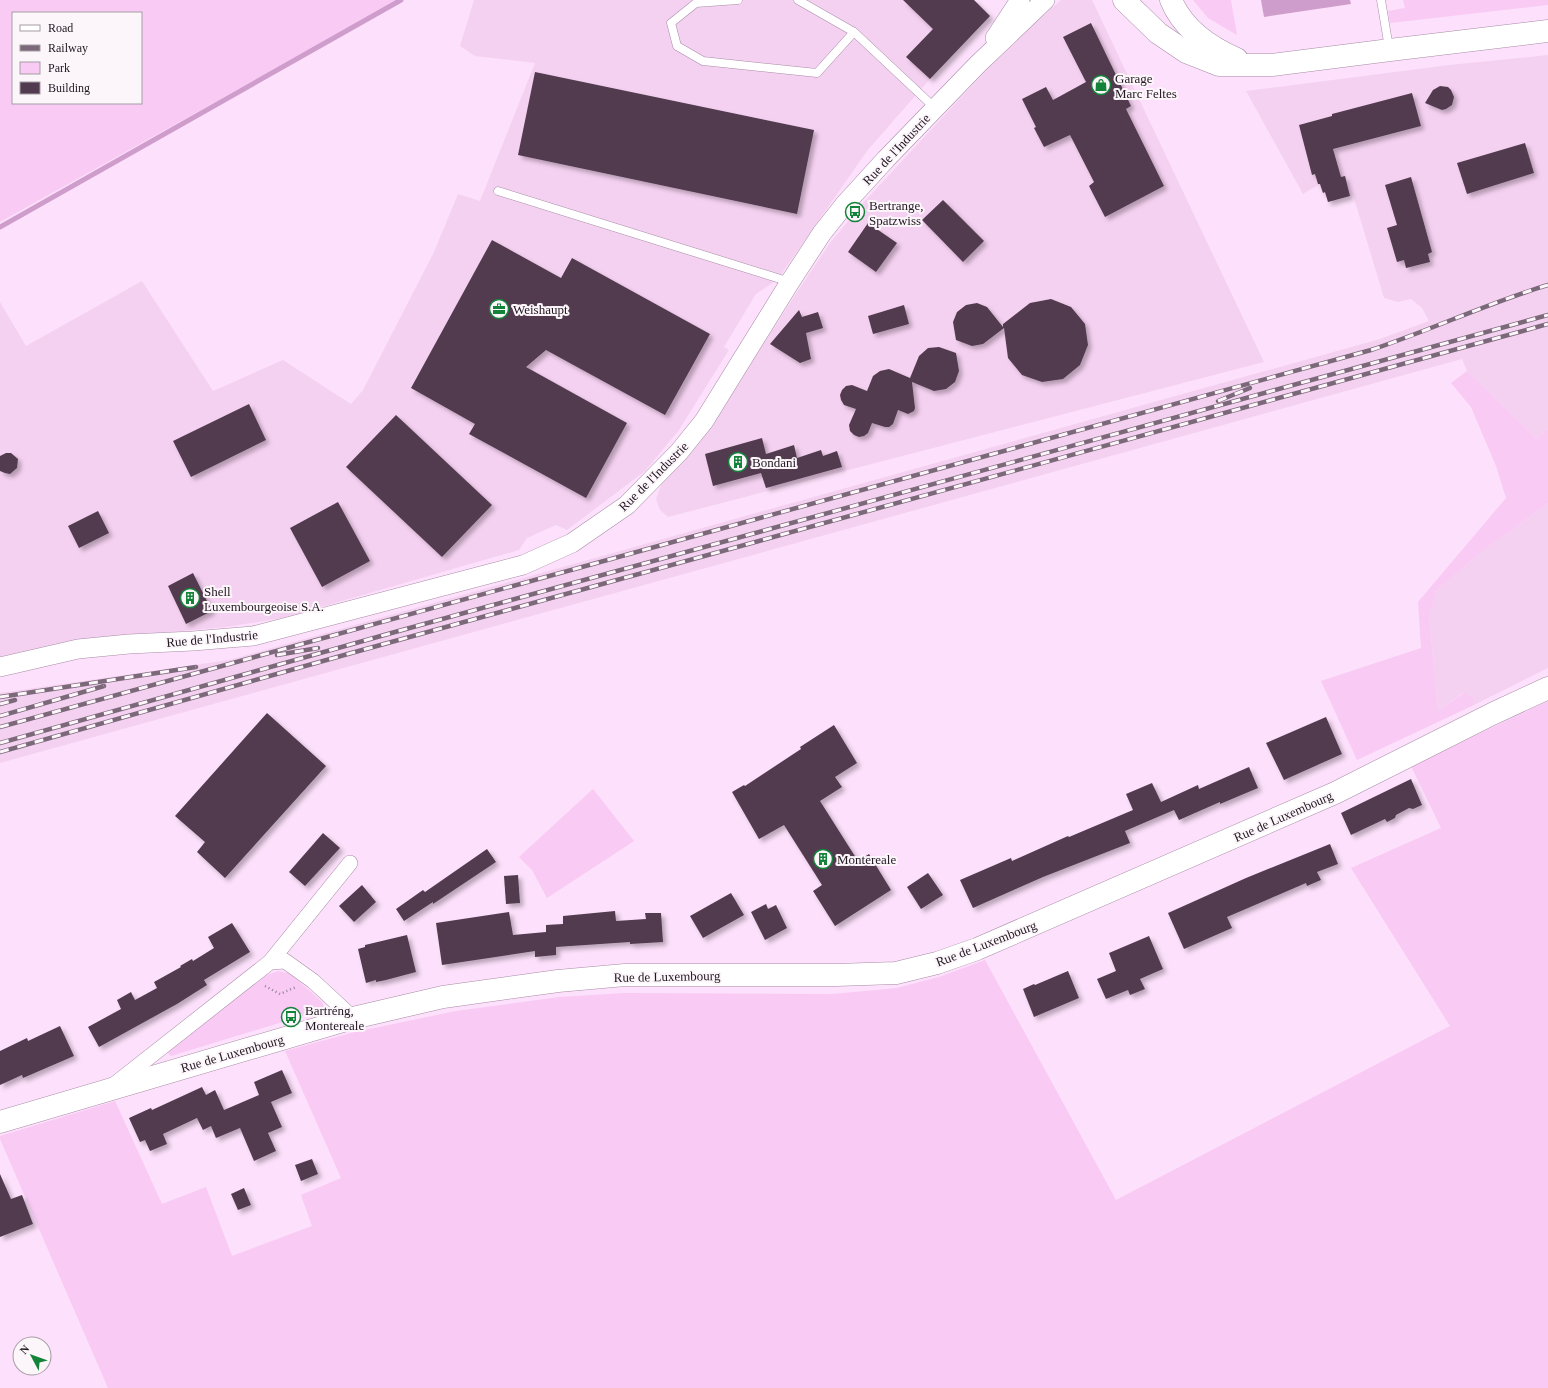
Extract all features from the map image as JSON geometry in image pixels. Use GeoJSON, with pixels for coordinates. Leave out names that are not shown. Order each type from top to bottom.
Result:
{"type":"FeatureCollection","features":[{"type":"Feature","properties":{"kind":"main road"},"geometry":{"type":"LineString","coordinates":[[1124,0],[1158,33],[1186,52],[1220,65],[1272,65],[1548,31]]}},
{"type":"Feature","properties":{"kind":"main road"},"geometry":{"type":"LineString","coordinates":[[1171,0],[1176,12],[1197,36],[1223,53],[1255,66]]}},
{"type":"Feature","properties":{"kind":"main road","name":"Rue de Luxembourg"},"geometry":{"type":"LineString","coordinates":[[0,1122],[110,1088],[353,1018],[443,997],[558,981],[625,975],[836,975],[896,973],[936,963],[977,949],[1335,793],[1492,714],[1548,688]]}},
{"type":"Feature","properties":{"kind":"street","name":"Rue de l'Industrie"},"geometry":{"type":"LineString","coordinates":[[978,64],[1020,0]]}},
{"type":"Feature","properties":{"kind":"street","name":"Rue de l'Industrie"},"geometry":{"type":"LineString","coordinates":[[0,667],[78,649],[129,644],[253,636],[523,565],[572,543],[627,506],[679,452],[704,420],[822,233],[845,204],[978,64],[1046,0]]}},
{"type":"Feature","properties":{"kind":"street","name":"Rue de Luxembourg"},"geometry":{"type":"LineString","coordinates":[[110,1088],[270,962],[350,863]]}},
{"type":"Feature","properties":{"kind":"street"},"geometry":{"type":"LineString","coordinates":[[270,962],[285,961],[313,981],[353,1018]]}},
{"type":"Feature","properties":{"kind":"lane"},"geometry":{"type":"LineString","coordinates":[[738,0],[696,3],[671,23],[677,46],[703,61],[817,73],[854,32]]}},
{"type":"Feature","properties":{"kind":"lane"},"geometry":{"type":"LineString","coordinates":[[798,0],[854,32],[935,108]]}},
{"type":"Feature","properties":{"kind":"lane"},"geometry":{"type":"LineString","coordinates":[[1381,0],[1390,50]]}},
{"type":"Feature","properties":{"kind":"lane"},"geometry":{"type":"LineString","coordinates":[[498,192],[790,282]]}},
{"type":"Feature","properties":{"kind":"path"},"geometry":{"type":"LineString","coordinates":[[251,978],[280,994],[313,981]]}},
{"type":"Feature","properties":{"kind":"shaded area"},"geometry":{"type":"Polygon","coordinates":[[[474,0],[974,0],[990,16],[930,79],[867,151],[778,279],[756,294],[724,347],[729,350],[679,430],[645,471],[567,530],[556,525],[527,538],[519,550],[283,618],[225,627],[78,641],[0,659],[0,302],[26,346],[142,281],[213,391],[283,360],[351,404],[363,390],[434,252],[458,194],[480,201],[535,63],[475,56],[460,46],[474,0]]]}},
{"type":"Feature","properties":{"kind":"shaded area"},"geometry":{"type":"Polygon","coordinates":[[[1061,0],[1092,0],[1264,362],[668,517],[660,510],[656,499],[661,485],[691,453],[710,427],[830,243],[864,202],[965,93],[1010,46],[1061,0]]]}},
{"type":"Feature","properties":{"kind":"shaded area"},"geometry":{"type":"Polygon","coordinates":[[[1261,0],[1350,0],[1351,4],[1264,17],[1261,0]]]}},
{"type":"Feature","properties":{"kind":"shaded area"},"geometry":{"type":"Polygon","coordinates":[[[1548,55],[1548,429],[1537,439],[1467,371],[1462,359],[0,763],[0,693],[229,660],[1380,339],[1429,321],[1422,308],[1411,299],[1398,302],[1384,298],[1353,195],[1328,202],[1320,184],[1303,194],[1246,91],[1449,65],[1548,55]]]}},
{"type":"Feature","properties":{"kind":"shaded area"},"geometry":{"type":"Polygon","coordinates":[[[1548,503],[1548,668],[1474,705],[1473,698],[1463,693],[1438,711],[1429,614],[1435,598],[1435,592],[1475,557],[1548,503]]]}},
{"type":"Feature","properties":{"kind":"green space"},"geometry":{"type":"Polygon","coordinates":[[[0,0],[398,0],[0,222],[0,0]]]}},
{"type":"Feature","properties":{"kind":"green space"},"geometry":{"type":"Polygon","coordinates":[[[1193,0],[1231,0],[1237,35],[1208,18],[1193,0]]]}},
{"type":"Feature","properties":{"kind":"green space"},"geometry":{"type":"Polygon","coordinates":[[[1403,0],[1548,0],[1548,5],[1390,23],[1388,11],[1405,8],[1403,0]]]}},
{"type":"Feature","properties":{"kind":"green space"},"geometry":{"type":"Polygon","coordinates":[[[1467,371],[1537,439],[1548,429],[1548,503],[1475,557],[1435,592],[1435,598],[1429,614],[1438,711],[1464,693],[1473,698],[1474,705],[1357,760],[1321,681],[1421,648],[1418,602],[1506,498],[1496,466],[1471,407],[1451,383],[1467,371]]]}},
{"type":"Feature","properties":{"kind":"green space"},"geometry":{"type":"Polygon","coordinates":[[[1548,701],[1548,1388],[108,1388],[0,1139],[0,1136],[115,1101],[162,1204],[206,1187],[232,1256],[312,1226],[301,1195],[341,1178],[285,1051],[355,1032],[456,1011],[559,997],[625,993],[833,994],[897,988],[939,977],[985,960],[1116,1200],[1450,1026],[1351,868],[1441,828],[1411,766],[1548,701]]]}},
{"type":"Feature","properties":{"kind":"green space"},"geometry":{"type":"Polygon","coordinates":[[[593,789],[634,841],[547,898],[532,870],[519,857],[593,789]]]}},
{"type":"Feature","properties":{"kind":"green space"},"geometry":{"type":"Polygon","coordinates":[[[279,971],[291,974],[322,1002],[324,1007],[322,1010],[171,1056],[168,1053],[168,1051],[266,975],[279,971]]]}},
{"type":"Feature","properties":{"kind":"building"},"geometry":{"type":"Polygon","coordinates":[[[903,0],[974,0],[990,16],[930,79],[906,57],[933,29],[903,0]]]}},
{"type":"Feature","properties":{"kind":"building"},"geometry":{"type":"Polygon","coordinates":[[[1091,23],[1131,106],[1126,109],[1164,186],[1105,217],[1089,186],[1094,182],[1070,135],[1044,147],[1022,99],[1046,87],[1053,100],[1086,82],[1063,37],[1091,23]]]}},
{"type":"Feature","properties":{"kind":"building"},"geometry":{"type":"Polygon","coordinates":[[[535,72],[814,130],[797,214],[518,155],[535,72]]]}},
{"type":"Feature","properties":{"kind":"building"},"geometry":{"type":"Polygon","coordinates":[[[1440,86],[1448,87],[1454,97],[1452,105],[1442,110],[1425,103],[1433,90],[1440,86]]]}},
{"type":"Feature","properties":{"kind":"building"},"geometry":{"type":"Polygon","coordinates":[[[1412,93],[1421,126],[1333,149],[1341,177],[1345,176],[1350,196],[1328,202],[1325,192],[1323,193],[1320,184],[1318,184],[1315,174],[1312,175],[1299,125],[1332,116],[1332,114],[1412,93]]]}},
{"type":"Feature","properties":{"kind":"building"},"geometry":{"type":"Polygon","coordinates":[[[1525,143],[1534,173],[1467,194],[1457,163],[1525,143]]]}},
{"type":"Feature","properties":{"kind":"building"},"geometry":{"type":"Polygon","coordinates":[[[1411,177],[1432,252],[1428,254],[1430,262],[1406,268],[1404,260],[1397,262],[1387,228],[1397,225],[1385,185],[1411,177]]]}},
{"type":"Feature","properties":{"kind":"building"},"geometry":{"type":"Polygon","coordinates":[[[943,200],[984,241],[963,262],[922,220],[943,200]]]}},
{"type":"Feature","properties":{"kind":"building"},"geometry":{"type":"Polygon","coordinates":[[[868,223],[897,243],[876,272],[848,252],[868,223]]]}},
{"type":"Feature","properties":{"kind":"building"},"geometry":{"type":"Polygon","coordinates":[[[492,240],[561,278],[572,258],[710,334],[665,415],[546,350],[526,367],[627,423],[586,498],[469,434],[475,424],[411,388],[492,240]]]}},
{"type":"Feature","properties":{"kind":"building"},"geometry":{"type":"Polygon","coordinates":[[[1051,299],[1071,307],[1085,324],[1088,345],[1080,365],[1063,379],[1042,382],[1022,375],[1008,358],[1004,328],[983,344],[972,346],[956,340],[953,322],[957,312],[966,305],[977,303],[987,307],[1003,327],[1003,324],[1030,303],[1051,299]]]}},
{"type":"Feature","properties":{"kind":"building"},"geometry":{"type":"Polygon","coordinates":[[[904,305],[909,324],[873,334],[868,316],[904,305]]]}},
{"type":"Feature","properties":{"kind":"building"},"geometry":{"type":"Polygon","coordinates":[[[799,310],[802,317],[818,312],[823,328],[806,333],[811,359],[800,363],[770,344],[799,310]]]}},
{"type":"Feature","properties":{"kind":"building"},"geometry":{"type":"Polygon","coordinates":[[[939,347],[956,353],[959,371],[955,382],[946,389],[934,391],[912,382],[915,408],[914,411],[908,414],[898,410],[893,424],[889,427],[872,423],[868,433],[864,436],[859,437],[850,431],[849,425],[856,409],[844,405],[841,400],[840,395],[846,386],[852,385],[867,391],[873,376],[880,371],[889,369],[910,378],[919,356],[928,348],[939,347]]]}},
{"type":"Feature","properties":{"kind":"building"},"geometry":{"type":"Polygon","coordinates":[[[249,404],[266,440],[191,477],[173,441],[249,404]]]}},
{"type":"Feature","properties":{"kind":"building"},"geometry":{"type":"Polygon","coordinates":[[[396,415],[492,505],[442,557],[346,467],[396,415]]]}},
{"type":"Feature","properties":{"kind":"building"},"geometry":{"type":"Polygon","coordinates":[[[762,438],[766,454],[794,445],[797,458],[821,450],[823,456],[837,451],[842,467],[766,488],[761,473],[713,486],[705,454],[762,438]]]}},
{"type":"Feature","properties":{"kind":"building"},"geometry":{"type":"Polygon","coordinates":[[[6,453],[11,453],[18,459],[17,468],[10,474],[0,471],[0,456],[6,453]]]}},
{"type":"Feature","properties":{"kind":"building"},"geometry":{"type":"Polygon","coordinates":[[[338,502],[370,561],[322,587],[290,528],[338,502]]]}},
{"type":"Feature","properties":{"kind":"building"},"geometry":{"type":"Polygon","coordinates":[[[98,511],[109,533],[79,548],[68,526],[98,511]]]}},
{"type":"Feature","properties":{"kind":"building","name":"Shell Luxembourgeoise S.A."},"geometry":{"type":"Polygon","coordinates":[[[193,573],[212,611],[186,624],[168,586],[193,573]]]}},
{"type":"Feature","properties":{"kind":"building"},"geometry":{"type":"Polygon","coordinates":[[[267,713],[326,766],[225,878],[197,852],[205,842],[175,816],[267,713]]]}},
{"type":"Feature","properties":{"kind":"building"},"geometry":{"type":"Polygon","coordinates":[[[1326,717],[1342,754],[1284,780],[1266,743],[1326,717]]]}},
{"type":"Feature","properties":{"kind":"building"},"geometry":{"type":"Polygon","coordinates":[[[834,725],[857,763],[835,777],[842,787],[820,801],[858,861],[869,854],[891,890],[835,926],[813,891],[822,885],[784,825],[759,839],[732,792],[744,785],[745,786],[834,725]]]}},
{"type":"Feature","properties":{"kind":"building"},"geometry":{"type":"Polygon","coordinates":[[[1249,767],[1258,788],[1220,804],[1220,802],[1179,820],[1174,810],[1125,831],[1130,843],[1043,877],[973,908],[960,880],[1011,858],[1012,861],[1068,836],[1069,837],[1133,810],[1126,794],[1152,783],[1161,802],[1198,785],[1199,789],[1249,767]]]}},
{"type":"Feature","properties":{"kind":"building"},"geometry":{"type":"Polygon","coordinates":[[[1411,779],[1422,805],[1413,809],[1409,808],[1387,822],[1385,819],[1351,835],[1341,813],[1411,779]]]}},
{"type":"Feature","properties":{"kind":"building"},"geometry":{"type":"Polygon","coordinates":[[[323,833],[340,848],[305,886],[289,872],[323,833]]]}},
{"type":"Feature","properties":{"kind":"building"},"geometry":{"type":"Polygon","coordinates":[[[1330,844],[1338,864],[1317,872],[1321,880],[1307,886],[1306,883],[1227,917],[1232,928],[1184,949],[1168,913],[1246,878],[1330,844]]]}},
{"type":"Feature","properties":{"kind":"building"},"geometry":{"type":"Polygon","coordinates":[[[487,849],[496,862],[433,904],[433,902],[404,921],[396,909],[423,890],[425,892],[487,849]]]}},
{"type":"Feature","properties":{"kind":"building"},"geometry":{"type":"Polygon","coordinates":[[[928,873],[943,895],[921,909],[907,887],[928,873]]]}},
{"type":"Feature","properties":{"kind":"building"},"geometry":{"type":"Polygon","coordinates":[[[518,875],[520,903],[506,904],[504,876],[518,875]]]}},
{"type":"Feature","properties":{"kind":"building"},"geometry":{"type":"Polygon","coordinates":[[[362,885],[376,902],[354,922],[339,906],[362,885]]]}},
{"type":"Feature","properties":{"kind":"building"},"geometry":{"type":"Polygon","coordinates":[[[731,893],[744,915],[703,938],[690,916],[731,893]]]}},
{"type":"Feature","properties":{"kind":"building"},"geometry":{"type":"Polygon","coordinates":[[[766,904],[768,909],[776,905],[787,928],[765,940],[751,912],[766,904]]]}},
{"type":"Feature","properties":{"kind":"building"},"geometry":{"type":"Polygon","coordinates":[[[615,911],[616,921],[646,919],[645,913],[661,913],[663,942],[630,944],[630,942],[556,947],[556,955],[535,957],[535,951],[442,965],[436,923],[509,912],[513,935],[546,932],[546,925],[563,924],[563,916],[615,911]]]}},
{"type":"Feature","properties":{"kind":"building"},"geometry":{"type":"Polygon","coordinates":[[[232,923],[250,952],[204,980],[207,985],[177,1004],[99,1047],[88,1027],[121,1009],[117,1000],[131,992],[135,1000],[157,988],[154,982],[192,959],[193,961],[214,948],[208,937],[232,923]]]}},
{"type":"Feature","properties":{"kind":"building"},"geometry":{"type":"Polygon","coordinates":[[[407,935],[416,972],[386,980],[376,982],[376,980],[366,983],[358,949],[365,947],[365,945],[407,935]]]}},
{"type":"Feature","properties":{"kind":"building"},"geometry":{"type":"Polygon","coordinates":[[[1149,936],[1163,969],[1140,979],[1145,989],[1130,995],[1128,990],[1106,999],[1097,979],[1116,971],[1109,953],[1149,936]]]}},
{"type":"Feature","properties":{"kind":"building"},"geometry":{"type":"Polygon","coordinates":[[[1068,971],[1079,998],[1034,1017],[1023,989],[1068,971]]]}},
{"type":"Feature","properties":{"kind":"building"},"geometry":{"type":"Polygon","coordinates":[[[60,1026],[74,1056],[23,1078],[22,1075],[0,1085],[0,1051],[27,1038],[28,1041],[60,1026]]]}},
{"type":"Feature","properties":{"kind":"building"},"geometry":{"type":"Polygon","coordinates":[[[282,1070],[292,1093],[271,1102],[282,1127],[268,1133],[276,1151],[254,1161],[240,1128],[216,1138],[211,1126],[203,1130],[197,1118],[163,1134],[167,1144],[150,1151],[145,1140],[140,1142],[129,1118],[151,1108],[152,1110],[202,1087],[206,1095],[215,1090],[224,1110],[259,1095],[254,1082],[282,1070]]]}},
{"type":"Feature","properties":{"kind":"building"},"geometry":{"type":"Polygon","coordinates":[[[312,1159],[318,1174],[301,1181],[295,1165],[312,1159]]]}},
{"type":"Feature","properties":{"kind":"building"},"geometry":{"type":"Polygon","coordinates":[[[0,1174],[11,1199],[22,1195],[33,1224],[0,1237],[0,1174]]]}},
{"type":"Feature","properties":{"kind":"building"},"geometry":{"type":"Polygon","coordinates":[[[244,1188],[251,1205],[238,1210],[231,1194],[244,1188]]]}},
{"type":"Feature","properties":{"kind":"waterway"},"geometry":{"type":"LineString","coordinates":[[0,227],[401,0]]}},
{"type":"Feature","properties":{"kind":"railway"},"geometry":{"type":"LineString","coordinates":[[0,727],[1371,350],[1503,300],[1548,285]]}},
{"type":"Feature","properties":{"kind":"railway"},"geometry":{"type":"LineString","coordinates":[[0,743],[395,632],[1548,315]]}},
{"type":"Feature","properties":{"kind":"railway"},"geometry":{"type":"LineString","coordinates":[[0,752],[355,652],[1548,324]]}},
{"type":"Feature","properties":{"kind":"railway"},"geometry":{"type":"LineString","coordinates":[[1218,401],[1250,388]]}},
{"type":"Feature","properties":{"kind":"railway"},"geometry":{"type":"LineString","coordinates":[[277,655],[318,648]]}},
{"type":"Feature","properties":{"kind":"railway"},"geometry":{"type":"LineString","coordinates":[[0,697],[196,667]]}},
{"type":"Feature","properties":{"kind":"railway"},"geometry":{"type":"LineString","coordinates":[[0,716],[104,686]]}},
{"type":"Feature","properties":{"kind":"railway"},"geometry":{"type":"LineString","coordinates":[[0,704],[15,700]]}},
{"type":"Feature","properties":{"kind":"place","name":"Garage Marc Feltes"},"geometry":{"type":"Point","coordinates":[1101,85]}},
{"type":"Feature","properties":{"kind":"place","name":"Bertrange, Spatzwiss"},"geometry":{"type":"Point","coordinates":[855,212]}},
{"type":"Feature","properties":{"kind":"place","name":"Weishaupt"},"geometry":{"type":"Point","coordinates":[499,309]}},
{"type":"Feature","properties":{"kind":"place","name":"Bondani"},"geometry":{"type":"Point","coordinates":[738,462]}},
{"type":"Feature","properties":{"kind":"place","name":"Shell Luxembourgeoise S.A."},"geometry":{"type":"Point","coordinates":[190,598]}},
{"type":"Feature","properties":{"kind":"place","name":"Montereale"},"geometry":{"type":"Point","coordinates":[823,859]}},
{"type":"Feature","properties":{"kind":"place","name":"Bartréng, Montereale"},"geometry":{"type":"Point","coordinates":[291,1017]}}]}
